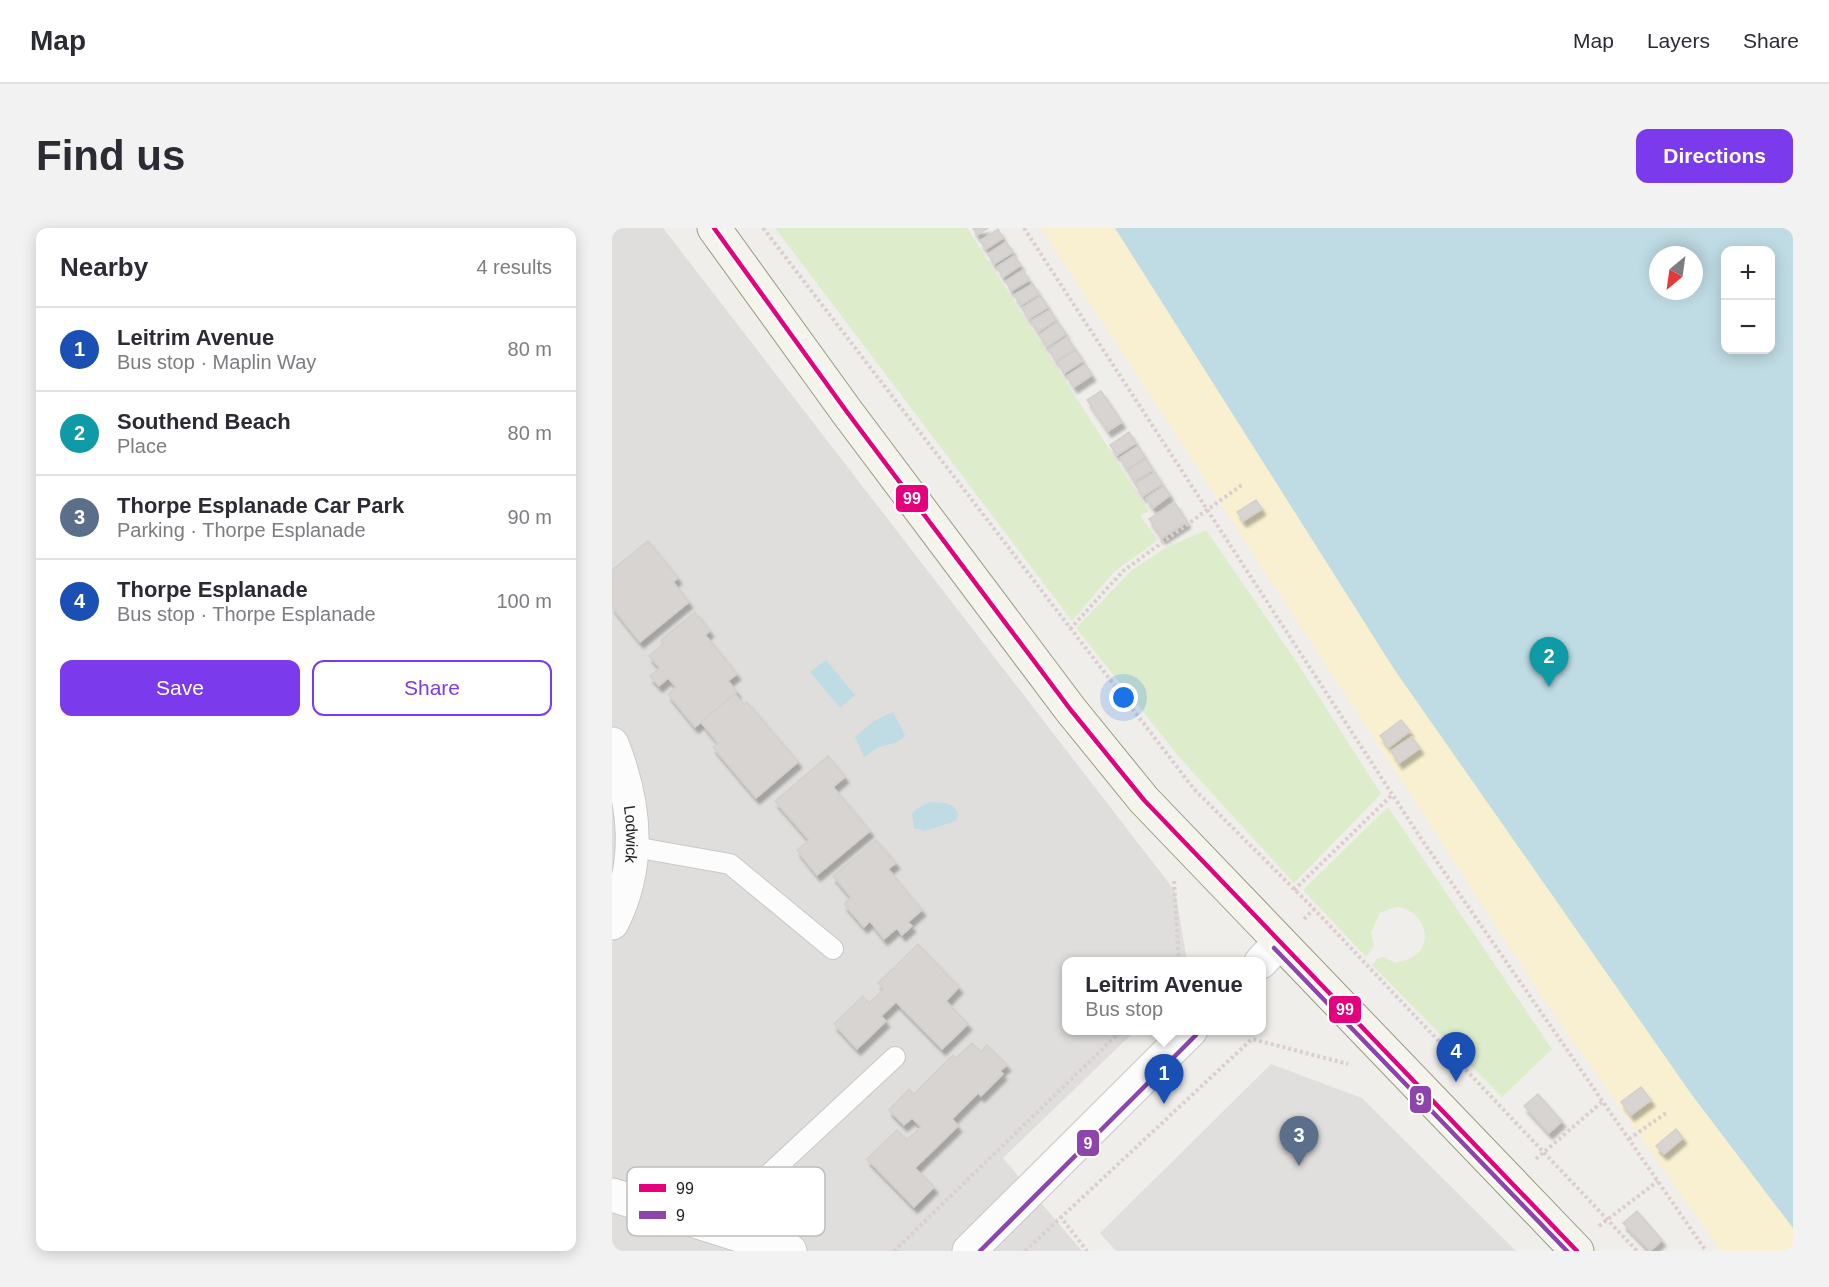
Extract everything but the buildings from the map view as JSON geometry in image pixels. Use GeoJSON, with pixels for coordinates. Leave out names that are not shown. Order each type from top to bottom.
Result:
{"type":"FeatureCollection","features":[{"type":"Feature","properties":{"kind":"main road"},"geometry":{"type":"LineString","coordinates":[[714,228],[854,421],[1070,709],[1270,952],[1586,1239]]}},
{"type":"Feature","properties":{"kind":"street","name":"Lodwick"},"geometry":{"type":"LineString","coordinates":[[612,744],[626,779],[632,813],[634,847],[622,903],[612,923]]}},
{"type":"Feature","properties":{"kind":"street"},"geometry":{"type":"LineString","coordinates":[[969,1251],[1186,1035]]}},
{"type":"Feature","properties":{"kind":"street"},"geometry":{"type":"LineString","coordinates":[[612,1195],[627,1200]]}},
{"type":"Feature","properties":{"kind":"street"},"geometry":{"type":"LineString","coordinates":[[738,1236],[790,1251]]}},
{"type":"Feature","properties":{"kind":"lane"},"geometry":{"type":"LineString","coordinates":[[634,847],[730,864],[833,949]]}},
{"type":"Feature","properties":{"kind":"lane"},"geometry":{"type":"LineString","coordinates":[[777,1167],[896,1057]]}},
{"type":"Feature","properties":{"kind":"path"},"geometry":{"type":"LineString","coordinates":[[763,228],[1194,789],[1294,890],[1637,1251]]}},
{"type":"Feature","properties":{"kind":"path"},"geometry":{"type":"LineString","coordinates":[[1024,228],[1420,837],[1706,1251]]}},
{"type":"Feature","properties":{"kind":"path"},"geometry":{"type":"LineString","coordinates":[[1070,629],[1123,571],[1244,484]]}},
{"type":"Feature","properties":{"kind":"path"},"geometry":{"type":"LineString","coordinates":[[1294,890],[1393,794]]}},
{"type":"Feature","properties":{"kind":"path"},"geometry":{"type":"LineString","coordinates":[[1174,873],[1179,957]]}},
{"type":"Feature","properties":{"kind":"path"},"geometry":{"type":"LineString","coordinates":[[894,1251],[1117,1035]]}},
{"type":"Feature","properties":{"kind":"path"},"geometry":{"type":"LineString","coordinates":[[1025,1251],[1252,1039],[1359,1067]]}},
{"type":"Feature","properties":{"kind":"path"},"geometry":{"type":"LineString","coordinates":[[1532,1162],[1603,1101]]}},
{"type":"Feature","properties":{"kind":"path"},"geometry":{"type":"LineString","coordinates":[[1629,1139],[1666,1113]]}},
{"type":"Feature","properties":{"kind":"path"},"geometry":{"type":"LineString","coordinates":[[1586,1239],[1658,1181]]}},
{"type":"Feature","properties":{"kind":"path"},"geometry":{"type":"LineString","coordinates":[[1035,1185],[1087,1251]]}},
{"type":"Feature","properties":{"kind":"shaded area"},"geometry":{"type":"Polygon","coordinates":[[[612,228],[663,228],[1175,891],[1186,957],[1062,957],[1062,1035],[1131,1035],[1003,1158],[1082,1251],[612,1251],[612,228]]]}},
{"type":"Feature","properties":{"kind":"shaded area"},"geometry":{"type":"Polygon","coordinates":[[[1271,1064],[1362,1098],[1516,1251],[1116,1251],[1100,1233],[1271,1064]]]}},
{"type":"Feature","properties":{"kind":"green space"},"geometry":{"type":"Polygon","coordinates":[[[775,228],[967,228],[1149,511],[1140,516],[1158,540],[1114,572],[1072,621],[775,228]]]}},
{"type":"Feature","properties":{"kind":"green space"},"geometry":{"type":"Polygon","coordinates":[[[1206,530],[1296,661],[1381,794],[1294,883],[1180,758],[1076,628],[1132,570],[1167,547],[1206,530]]]}},
{"type":"Feature","properties":{"kind":"green space"},"geometry":{"type":"Polygon","coordinates":[[[1388,807],[1552,1049],[1502,1097],[1372,965],[1377,959],[1383,957],[1396,963],[1418,953],[1423,946],[1425,932],[1418,918],[1406,909],[1398,907],[1380,913],[1371,932],[1374,946],[1366,957],[1303,890],[1388,807]]]}},
{"type":"Feature","properties":{"kind":"sand"},"geometry":{"type":"Polygon","coordinates":[[[1041,228],[1447,228],[1793,746],[1793,1251],[1721,1251],[1547,1004],[1041,228]]]}},
{"type":"Feature","properties":{"kind":"water"},"geometry":{"type":"Polygon","coordinates":[[[1115,228],[1793,228],[1793,1228],[1692,1095],[1394,669],[1115,228]]]}},
{"type":"Feature","properties":{"kind":"water"},"geometry":{"type":"Polygon","coordinates":[[[826,660],[855,695],[840,708],[810,672],[826,660]]]}},
{"type":"Feature","properties":{"kind":"water"},"geometry":{"type":"Polygon","coordinates":[[[893,712],[905,735],[899,741],[877,748],[864,757],[855,737],[874,721],[893,712]]]}},
{"type":"Feature","properties":{"kind":"water"},"geometry":{"type":"Polygon","coordinates":[[[930,802],[953,807],[958,814],[956,821],[925,831],[914,828],[912,814],[916,809],[930,802]]]}},
{"type":"Feature","properties":{"kind":"transit line","name":"99"},"geometry":{"type":"LineString","coordinates":[[714,228],[847,412],[1070,709],[1144,800],[1577,1251]]}},
{"type":"Feature","properties":{"kind":"transit line","name":"9"},"geometry":{"type":"LineString","coordinates":[[1274,948],[1567,1251]]}},
{"type":"Feature","properties":{"kind":"transit line","name":"9"},"geometry":{"type":"LineString","coordinates":[[980,1251],[1196,1035]]}},
{"type":"Feature","properties":{"kind":"place","name":"Southend Beach"},"geometry":{"type":"Point","coordinates":[1549,687]}},
{"type":"Feature","properties":{"kind":"place","name":"Thorpe Esplanade"},"geometry":{"type":"Point","coordinates":[1456,1082]}},
{"type":"Feature","properties":{"kind":"place","name":"Leitrim Avenue"},"geometry":{"type":"Point","coordinates":[1164,1104]}},
{"type":"Feature","properties":{"kind":"place","name":"Thorpe Esplanade Car Park"},"geometry":{"type":"Point","coordinates":[1299,1166]}}]}
